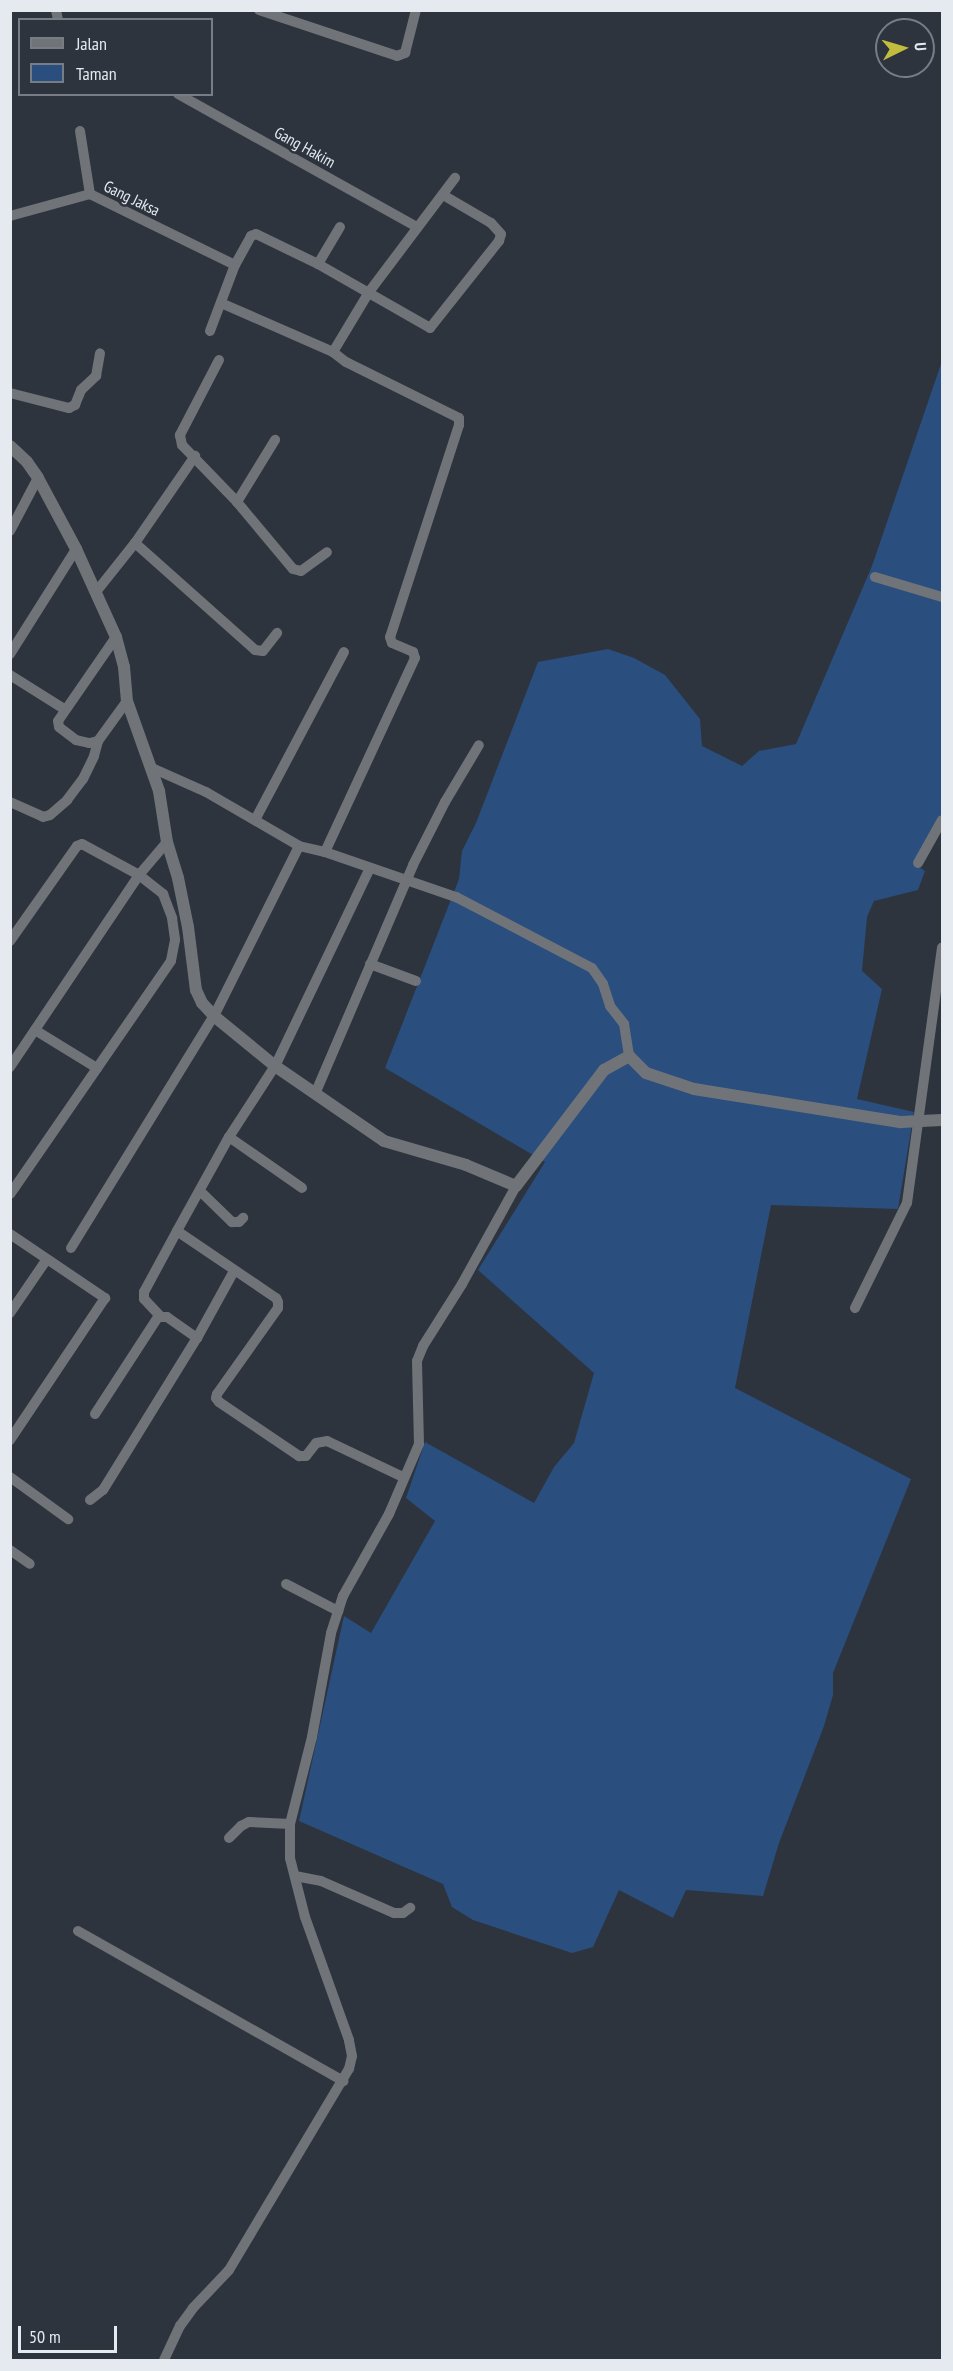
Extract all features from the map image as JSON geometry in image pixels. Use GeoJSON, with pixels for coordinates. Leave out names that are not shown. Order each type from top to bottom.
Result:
{"type":"FeatureCollection","features":[{"type":"Feature","properties":{"kind":"street"},"geometry":{"type":"LineString","coordinates":[[260,10],[397,56],[405,53],[416,10]]}},
{"type":"Feature","properties":{"kind":"street","name":"Gang Hakim"},"geometry":{"type":"LineString","coordinates":[[182,96],[417,227]]}},
{"type":"Feature","properties":{"kind":"street"},"geometry":{"type":"LineString","coordinates":[[80,131],[90,194]]}},
{"type":"Feature","properties":{"kind":"street"},"geometry":{"type":"LineString","coordinates":[[333,352],[369,292],[455,178]]}},
{"type":"Feature","properties":{"kind":"street","name":"Gang Jaksa"},"geometry":{"type":"LineString","coordinates":[[10,216],[90,194],[235,265]]}},
{"type":"Feature","properties":{"kind":"street"},"geometry":{"type":"LineString","coordinates":[[210,331],[235,265],[251,236],[256,234],[318,264],[430,328],[499,241],[501,234],[498,227],[443,195]]}},
{"type":"Feature","properties":{"kind":"street"},"geometry":{"type":"LineString","coordinates":[[318,264],[340,228]]}},
{"type":"Feature","properties":{"kind":"street"},"geometry":{"type":"LineString","coordinates":[[222,303],[333,352],[346,362],[459,418],[459,425],[390,637],[392,643],[413,652],[415,658],[325,852]]}},
{"type":"Feature","properties":{"kind":"street"},"geometry":{"type":"LineString","coordinates":[[10,393],[69,408],[75,405],[81,390],[96,376],[100,353]]}},
{"type":"Feature","properties":{"kind":"street"},"geometry":{"type":"LineString","coordinates":[[219,360],[180,435],[182,445],[237,502],[296,571],[301,571],[327,552]]}},
{"type":"Feature","properties":{"kind":"street"},"geometry":{"type":"LineString","coordinates":[[237,502],[275,440]]}},
{"type":"Feature","properties":{"kind":"street"},"geometry":{"type":"LineString","coordinates":[[10,446],[27,462],[38,478],[76,549],[116,637],[124,667],[127,701],[139,740],[152,768],[167,842],[178,878],[188,927],[196,990],[202,1003],[214,1016],[275,1066],[384,1141],[466,1165],[516,1186]]}},
{"type":"Feature","properties":{"kind":"street"},"geometry":{"type":"LineString","coordinates":[[96,592],[135,543],[195,456]]}},
{"type":"Feature","properties":{"kind":"street"},"geometry":{"type":"LineString","coordinates":[[10,531],[16,510],[38,478]]}},
{"type":"Feature","properties":{"kind":"street"},"geometry":{"type":"LineString","coordinates":[[135,543],[255,650],[263,651],[277,633]]}},
{"type":"Feature","properties":{"kind":"street"},"geometry":{"type":"LineString","coordinates":[[10,654],[76,549]]}},
{"type":"Feature","properties":{"kind":"street"},"geometry":{"type":"LineString","coordinates":[[875,577],[942,597]]}},
{"type":"Feature","properties":{"kind":"street"},"geometry":{"type":"LineString","coordinates":[[98,741],[81,742],[59,727],[58,721],[64,709],[116,637]]}},
{"type":"Feature","properties":{"kind":"street"},"geometry":{"type":"LineString","coordinates":[[255,820],[344,652]]}},
{"type":"Feature","properties":{"kind":"street"},"geometry":{"type":"LineString","coordinates":[[10,675],[64,709]]}},
{"type":"Feature","properties":{"kind":"street"},"geometry":{"type":"LineString","coordinates":[[10,802],[43,817],[50,815],[67,800],[83,779],[98,741],[127,701]]}},
{"type":"Feature","properties":{"kind":"street"},"geometry":{"type":"LineString","coordinates":[[315,1094],[408,879],[445,802],[479,745]]}},
{"type":"Feature","properties":{"kind":"street"},"geometry":{"type":"LineString","coordinates":[[152,768],[206,792],[299,846],[325,852],[456,897],[592,968],[603,984],[610,1006],[624,1024],[628,1056],[646,1073],[694,1089],[918,1123],[942,1120]]}},
{"type":"Feature","properties":{"kind":"street"},"geometry":{"type":"LineString","coordinates":[[918,863],[942,820]]}},
{"type":"Feature","properties":{"kind":"street"},"geometry":{"type":"LineString","coordinates":[[10,1067],[139,875],[167,842]]}},
{"type":"Feature","properties":{"kind":"street"},"geometry":{"type":"LineString","coordinates":[[10,941],[77,846],[87,845],[139,875],[166,898],[175,940],[174,954],[10,1194]]}},
{"type":"Feature","properties":{"kind":"street"},"geometry":{"type":"LineString","coordinates":[[71,1248],[214,1016],[299,846]]}},
{"type":"Feature","properties":{"kind":"street"},"geometry":{"type":"LineString","coordinates":[[197,1338],[172,1319],[160,1316],[144,1299],[144,1292],[229,1137],[275,1066],[370,868]]}},
{"type":"Feature","properties":{"kind":"street"},"geometry":{"type":"LineString","coordinates":[[855,1308],[907,1203],[942,947]]}},
{"type":"Feature","properties":{"kind":"street"},"geometry":{"type":"LineString","coordinates":[[370,964],[416,981]]}},
{"type":"Feature","properties":{"kind":"street"},"geometry":{"type":"LineString","coordinates":[[35,1030],[97,1068]]}},
{"type":"Feature","properties":{"kind":"street"},"geometry":{"type":"LineString","coordinates":[[164,2361],[180,2326],[193,2308],[229,2270],[343,2081],[351,2062],[350,2040],[305,1917],[290,1858],[290,1824],[312,1737],[331,1633],[343,1596],[389,1514],[420,1437],[417,1361],[423,1346],[462,1284],[516,1186],[604,1070],[628,1056]]}},
{"type":"Feature","properties":{"kind":"street"},"geometry":{"type":"LineString","coordinates":[[229,1137],[302,1188]]}},
{"type":"Feature","properties":{"kind":"street"},"geometry":{"type":"LineString","coordinates":[[200,1191],[232,1222],[240,1222],[243,1218]]}},
{"type":"Feature","properties":{"kind":"street"},"geometry":{"type":"LineString","coordinates":[[177,1231],[276,1298],[278,1308],[217,1394],[216,1398],[219,1402],[300,1456],[306,1456],[316,1443],[327,1441],[403,1477]]}},
{"type":"Feature","properties":{"kind":"street"},"geometry":{"type":"LineString","coordinates":[[10,1234],[105,1298],[10,1440]]}},
{"type":"Feature","properties":{"kind":"street"},"geometry":{"type":"LineString","coordinates":[[10,1313],[46,1259]]}},
{"type":"Feature","properties":{"kind":"street"},"geometry":{"type":"LineString","coordinates":[[90,1500],[103,1490],[197,1338],[234,1271]]}},
{"type":"Feature","properties":{"kind":"street"},"geometry":{"type":"LineString","coordinates":[[95,1414],[160,1316]]}},
{"type":"Feature","properties":{"kind":"street"},"geometry":{"type":"LineString","coordinates":[[10,1477],[68,1519]]}},
{"type":"Feature","properties":{"kind":"street"},"geometry":{"type":"LineString","coordinates":[[10,1550],[30,1563]]}},
{"type":"Feature","properties":{"kind":"street"},"geometry":{"type":"LineString","coordinates":[[286,1584],[338,1611]]}},
{"type":"Feature","properties":{"kind":"street"},"geometry":{"type":"LineString","coordinates":[[229,1838],[241,1826],[249,1822],[290,1824]]}},
{"type":"Feature","properties":{"kind":"street"},"geometry":{"type":"LineString","coordinates":[[295,1876],[321,1881],[394,1913],[403,1913],[410,1908]]}},
{"type":"Feature","properties":{"kind":"street"},"geometry":{"type":"LineString","coordinates":[[78,1930],[343,2081]]}},
{"type":"Feature","properties":{"kind":"green space"},"geometry":{"type":"Polygon","coordinates":[[[942,361],[942,813],[915,864],[925,871],[918,890],[874,901],[867,917],[862,971],[882,989],[857,1099],[914,1112],[898,1209],[771,1205],[735,1388],[911,1479],[833,1673],[833,1695],[824,1726],[779,1843],[763,1896],[686,1890],[673,1918],[619,1890],[593,1947],[572,1953],[473,1920],[452,1907],[443,1884],[299,1821],[344,1616],[371,1633],[435,1521],[406,1498],[425,1442],[534,1503],[554,1467],[574,1443],[594,1373],[478,1270],[545,1162],[385,1068],[459,879],[462,851],[476,823],[538,662],[608,649],[634,658],[665,675],[700,719],[702,746],[742,766],[759,751],[796,744],[872,566],[942,361]]]}}]}
